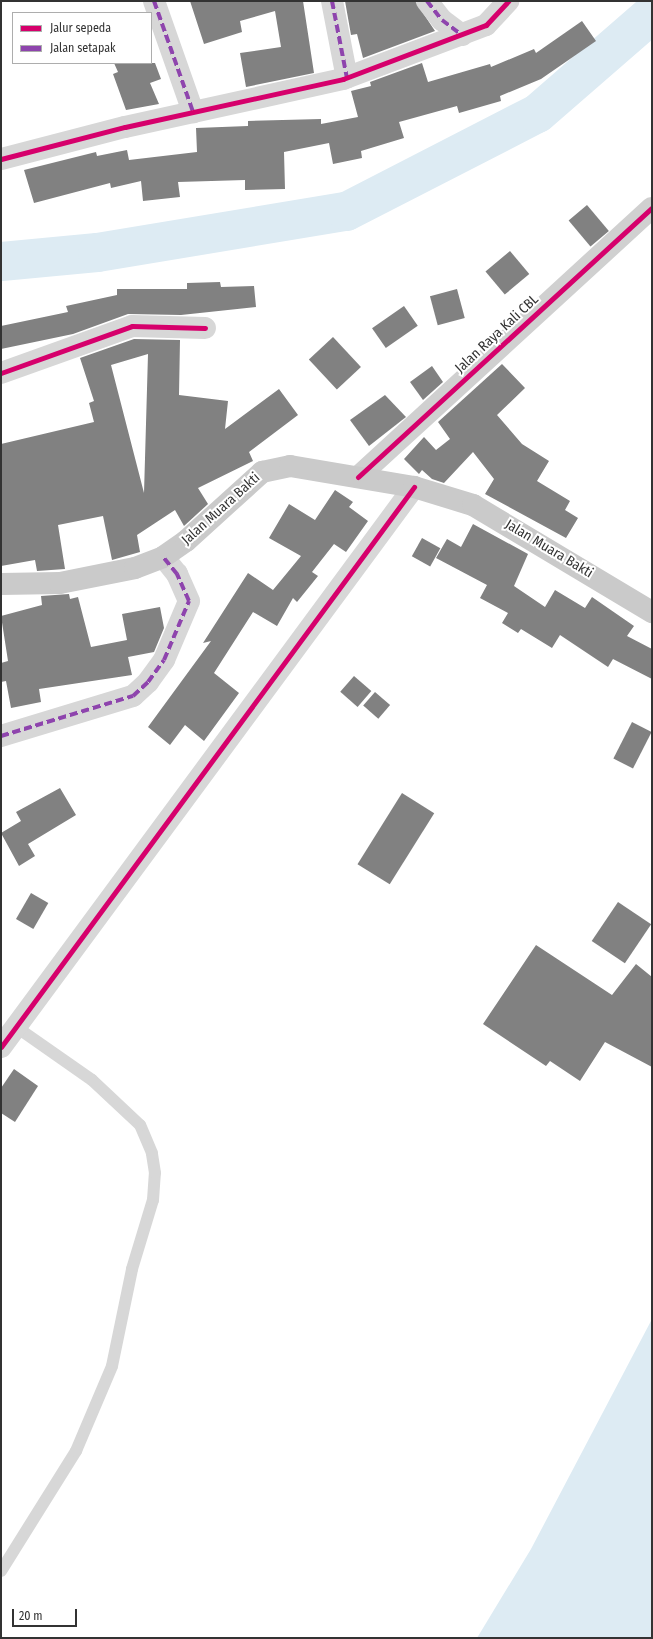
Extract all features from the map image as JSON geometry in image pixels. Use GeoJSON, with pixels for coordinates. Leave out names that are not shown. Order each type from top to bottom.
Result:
{"type":"FeatureCollection","features":[{"type":"Feature","properties":{"kind":"main road","name":"Jalan Muara Bakti"},"geometry":{"type":"LineString","coordinates":[[1,584],[60,583],[135,568],[163,557],[186,541],[262,472],[290,466],[330,471],[414,486],[473,505],[652,612]]}},
{"type":"Feature","properties":{"kind":"street"},"geometry":{"type":"LineString","coordinates":[[154,1],[193,112]]}},
{"type":"Feature","properties":{"kind":"street"},"geometry":{"type":"LineString","coordinates":[[332,1],[347,78]]}},
{"type":"Feature","properties":{"kind":"street"},"geometry":{"type":"LineString","coordinates":[[427,1],[442,20],[462,35]]}},
{"type":"Feature","properties":{"kind":"street"},"geometry":{"type":"LineString","coordinates":[[1,159],[193,112],[347,78],[462,35],[492,21],[508,1]]}},
{"type":"Feature","properties":{"kind":"street","name":"Jalan Raya Kali CBL"},"geometry":{"type":"LineString","coordinates":[[358,477],[652,208]]}},
{"type":"Feature","properties":{"kind":"street"},"geometry":{"type":"LineString","coordinates":[[1,372],[132,326],[205,328]]}},
{"type":"Feature","properties":{"kind":"street"},"geometry":{"type":"LineString","coordinates":[[1,1047],[15,1026],[313,628],[414,486]]}},
{"type":"Feature","properties":{"kind":"street"},"geometry":{"type":"LineString","coordinates":[[1,736],[132,696],[148,682],[164,660],[190,601],[177,574],[163,557]]}},
{"type":"Feature","properties":{"kind":"lane"},"geometry":{"type":"LineString","coordinates":[[1,1571],[76,1451],[112,1366],[132,1269],[153,1200],[155,1173],[152,1153],[140,1125],[92,1080],[15,1026]]}},
{"type":"Feature","properties":{"kind":"shaded area"},"geometry":{"type":"Polygon","coordinates":[[[652,1319],[652,1638],[477,1638],[531,1549],[652,1319]]]}},
{"type":"Feature","properties":{"kind":"building"},"geometry":{"type":"Polygon","coordinates":[[[190,1],[303,1],[314,73],[246,87],[240,53],[281,47],[275,11],[240,21],[242,32],[204,44],[190,1]]]}},
{"type":"Feature","properties":{"kind":"building"},"geometry":{"type":"Polygon","coordinates":[[[345,1],[415,1],[435,31],[363,58],[357,34],[351,35],[345,1]]]}},
{"type":"Feature","properties":{"kind":"building"},"geometry":{"type":"Polygon","coordinates":[[[582,21],[596,41],[541,79],[500,96],[501,101],[459,113],[457,106],[399,122],[404,138],[361,151],[362,158],[333,164],[329,143],[284,152],[285,189],[245,190],[245,180],[178,182],[180,197],[143,201],[141,181],[111,188],[110,183],[34,203],[24,170],[96,152],[97,156],[127,150],[129,160],[197,152],[196,128],[248,126],[248,121],[321,119],[321,124],[358,117],[351,91],[371,86],[370,82],[422,63],[428,82],[490,64],[491,67],[534,49],[536,53],[582,21]]]}},
{"type":"Feature","properties":{"kind":"building"},"geometry":{"type":"Polygon","coordinates":[[[155,63],[161,79],[150,83],[159,104],[126,110],[113,74],[118,72],[114,64],[155,63]]]}},
{"type":"Feature","properties":{"kind":"building"},"geometry":{"type":"Polygon","coordinates":[[[587,205],[609,231],[590,246],[569,220],[587,205]]]}},
{"type":"Feature","properties":{"kind":"building"},"geometry":{"type":"Polygon","coordinates":[[[510,251],[529,274],[505,295],[485,272],[510,251]]]}},
{"type":"Feature","properties":{"kind":"building"},"geometry":{"type":"Polygon","coordinates":[[[220,282],[221,287],[254,286],[256,307],[181,315],[128,314],[73,334],[1,349],[1,326],[68,312],[66,306],[117,295],[117,289],[187,289],[187,283],[220,282]]]}},
{"type":"Feature","properties":{"kind":"building"},"geometry":{"type":"Polygon","coordinates":[[[457,289],[465,318],[438,325],[430,296],[457,289]]]}},
{"type":"Feature","properties":{"kind":"building"},"geometry":{"type":"Polygon","coordinates":[[[404,306],[418,326],[386,348],[372,328],[404,306]]]}},
{"type":"Feature","properties":{"kind":"building"},"geometry":{"type":"Polygon","coordinates":[[[333,337],[361,367],[337,389],[309,360],[333,337]]]}},
{"type":"Feature","properties":{"kind":"building"},"geometry":{"type":"Polygon","coordinates":[[[134,339],[180,340],[179,395],[228,401],[225,429],[279,389],[298,415],[249,452],[253,461],[198,488],[208,504],[184,526],[175,510],[137,535],[140,552],[112,560],[103,516],[58,525],[65,569],[37,571],[35,560],[1,566],[1,444],[94,422],[89,403],[94,401],[80,358],[134,339]],[[148,354],[111,365],[144,493],[148,354]]]}},
{"type":"Feature","properties":{"kind":"building"},"geometry":{"type":"Polygon","coordinates":[[[502,364],[525,388],[497,415],[522,444],[549,461],[537,481],[570,501],[565,510],[578,518],[566,538],[485,494],[494,479],[473,452],[444,483],[432,479],[422,470],[419,474],[404,459],[424,437],[436,450],[450,439],[438,422],[502,364]]]}},
{"type":"Feature","properties":{"kind":"building"},"geometry":{"type":"Polygon","coordinates":[[[432,366],[443,382],[423,400],[410,382],[432,366]]]}},
{"type":"Feature","properties":{"kind":"building"},"geometry":{"type":"Polygon","coordinates":[[[385,395],[406,417],[369,446],[350,420],[385,395]]]}},
{"type":"Feature","properties":{"kind":"building"},"geometry":{"type":"Polygon","coordinates":[[[335,490],[353,502],[349,507],[368,521],[346,552],[334,544],[312,572],[318,576],[297,602],[293,598],[277,626],[253,612],[214,673],[239,693],[204,741],[185,725],[170,745],[148,727],[211,641],[203,643],[248,573],[273,590],[301,556],[269,538],[289,504],[315,520],[335,490]]]}},
{"type":"Feature","properties":{"kind":"building"},"geometry":{"type":"Polygon","coordinates":[[[473,524],[528,554],[514,586],[545,607],[555,590],[585,608],[592,597],[634,626],[627,636],[652,649],[652,679],[613,659],[608,667],[560,635],[552,648],[521,629],[518,633],[502,623],[508,613],[480,598],[487,585],[436,558],[447,539],[461,547],[473,524]]]}},
{"type":"Feature","properties":{"kind":"building"},"geometry":{"type":"Polygon","coordinates":[[[422,538],[440,548],[430,567],[412,556],[422,538]]]}},
{"type":"Feature","properties":{"kind":"building"},"geometry":{"type":"Polygon","coordinates":[[[69,594],[70,599],[78,597],[91,647],[127,640],[122,614],[160,607],[164,628],[154,652],[128,657],[132,675],[39,689],[41,702],[11,708],[6,681],[1,682],[1,663],[8,661],[1,616],[42,605],[41,596],[69,594]]]}},
{"type":"Feature","properties":{"kind":"building"},"geometry":{"type":"Polygon","coordinates":[[[354,676],[371,691],[358,707],[340,692],[354,676]]]}},
{"type":"Feature","properties":{"kind":"building"},"geometry":{"type":"Polygon","coordinates":[[[375,692],[390,705],[378,719],[363,706],[375,692]]]}},
{"type":"Feature","properties":{"kind":"building"},"geometry":{"type":"Polygon","coordinates":[[[632,722],[652,732],[633,769],[613,759],[632,722]]]}},
{"type":"Feature","properties":{"kind":"building"},"geometry":{"type":"Polygon","coordinates":[[[60,788],[76,815],[28,844],[35,856],[19,866],[1,833],[21,821],[16,812],[60,788]]]}},
{"type":"Feature","properties":{"kind":"building"},"geometry":{"type":"Polygon","coordinates":[[[402,793],[434,813],[390,884],[357,864],[402,793]]]}},
{"type":"Feature","properties":{"kind":"building"},"geometry":{"type":"Polygon","coordinates":[[[31,893],[48,903],[33,929],[16,919],[31,893]]]}},
{"type":"Feature","properties":{"kind":"building"},"geometry":{"type":"Polygon","coordinates":[[[618,902],[651,924],[625,963],[592,941],[618,902]]]}},
{"type":"Feature","properties":{"kind":"building"},"geometry":{"type":"Polygon","coordinates":[[[536,945],[612,995],[636,964],[652,977],[652,1067],[605,1042],[580,1081],[550,1061],[546,1066],[483,1024],[536,945]]]}},
{"type":"Feature","properties":{"kind":"building"},"geometry":{"type":"Polygon","coordinates":[[[14,1069],[38,1086],[15,1122],[1,1113],[1,1088],[14,1069]]]}},
{"type":"Feature","properties":{"kind":"waterway"},"geometry":{"type":"LineString","coordinates":[[1,261],[97,252],[346,211],[537,113],[652,13]]}},
{"type":"Feature","properties":{"kind":"marked path"},"geometry":{"type":"LineString","coordinates":[[154,1],[193,112]]}},
{"type":"Feature","properties":{"kind":"marked path"},"geometry":{"type":"LineString","coordinates":[[332,1],[347,78]]}},
{"type":"Feature","properties":{"kind":"marked path"},"geometry":{"type":"LineString","coordinates":[[427,1],[442,20],[462,35]]}},
{"type":"Feature","properties":{"kind":"marked path"},"geometry":{"type":"LineString","coordinates":[[1,736],[133,696],[148,682],[164,660],[189,601],[177,574],[163,557]]}},
{"type":"Feature","properties":{"kind":"cycle path"},"geometry":{"type":"LineString","coordinates":[[1,159],[125,127],[343,79],[486,25],[508,1]]}},
{"type":"Feature","properties":{"kind":"cycle path"},"geometry":{"type":"LineString","coordinates":[[358,477],[652,208]]}},
{"type":"Feature","properties":{"kind":"cycle path"},"geometry":{"type":"LineString","coordinates":[[1,373],[132,326],[205,328]]}},
{"type":"Feature","properties":{"kind":"cycle path"},"geometry":{"type":"LineString","coordinates":[[1,1047],[414,487]]}}]}
